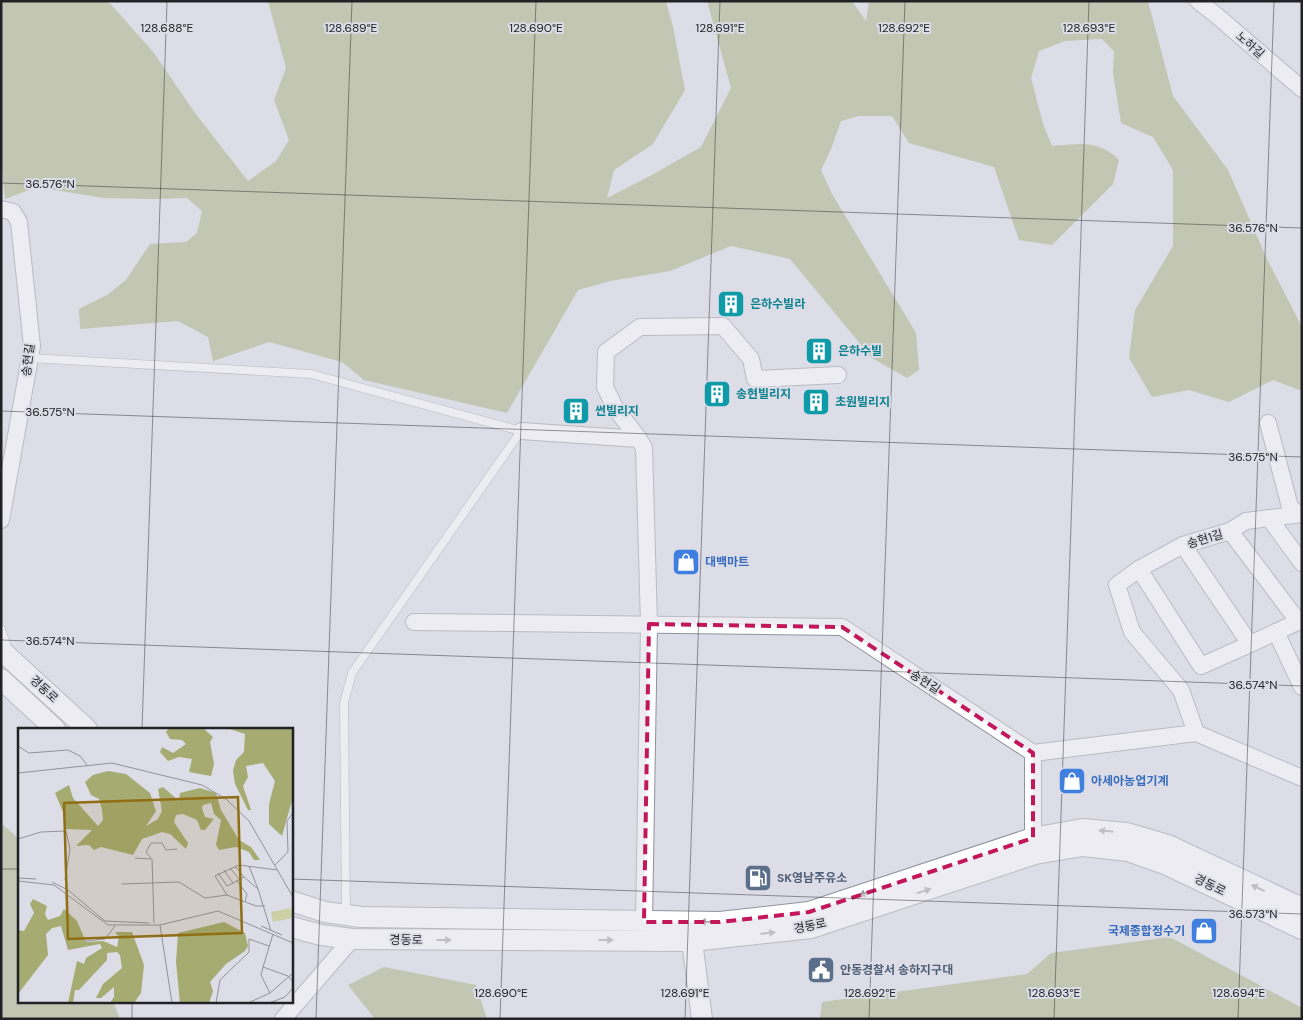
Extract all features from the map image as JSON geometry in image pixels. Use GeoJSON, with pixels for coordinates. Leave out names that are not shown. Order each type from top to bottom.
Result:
{"type":"FeatureCollection","features":[{"type":"Feature","properties":{"kind":"street","name":"노하길"},"geometry":{"type":"LineString","coordinates":[[1198,1],[1302,89]]}},
{"type":"Feature","properties":{"kind":"street","name":"송현길"},"geometry":{"type":"LineString","coordinates":[[1,209],[13,212],[19,222],[32,346],[1,520]]}},
{"type":"Feature","properties":{"kind":"street"},"geometry":{"type":"LineString","coordinates":[[644,922],[649,624],[644,448],[615,408],[605,387],[606,352],[640,327],[723,326],[751,359],[755,380],[838,375]]}},
{"type":"Feature","properties":{"kind":"street"},"geometry":{"type":"LineString","coordinates":[[1268,423],[1290,508],[1300,514]]}},
{"type":"Feature","properties":{"kind":"street"},"geometry":{"type":"LineString","coordinates":[[521,431],[639,439]]}},
{"type":"Feature","properties":{"kind":"street","name":"송현1길"},"geometry":{"type":"LineString","coordinates":[[1196,733],[1181,690],[1132,632],[1117,585],[1139,569],[1184,545],[1230,531],[1246,521],[1300,514]]}},
{"type":"Feature","properties":{"kind":"street"},"geometry":{"type":"LineString","coordinates":[[1268,518],[1302,563]]}},
{"type":"Feature","properties":{"kind":"street"},"geometry":{"type":"LineString","coordinates":[[1139,569],[1201,666],[1300,620],[1230,531]]}},
{"type":"Feature","properties":{"kind":"street"},"geometry":{"type":"LineString","coordinates":[[1184,545],[1250,644]]}},
{"type":"Feature","properties":{"kind":"street","name":"송현길"},"geometry":{"type":"LineString","coordinates":[[414,622],[842,627],[1033,753]]}},
{"type":"Feature","properties":{"kind":"street"},"geometry":{"type":"LineString","coordinates":[[1276,632],[1302,687]]}},
{"type":"Feature","properties":{"kind":"street","name":"경동로"},"geometry":{"type":"LineString","coordinates":[[12,674],[54,728]]}},
{"type":"Feature","properties":{"kind":"street","name":"경동로"},"geometry":{"type":"LineString","coordinates":[[12,674],[86,728]]}},
{"type":"Feature","properties":{"kind":"street"},"geometry":{"type":"LineString","coordinates":[[1034,838],[1033,753],[1196,733],[1302,778]]}},
{"type":"Feature","properties":{"kind":"street","name":"경동로"},"geometry":{"type":"LineString","coordinates":[[292,901],[325,912],[346,916],[720,922],[809,912],[1034,838],[1082,828],[1127,834],[1168,846],[1302,908]]}},
{"type":"Feature","properties":{"kind":"street","name":"경동로"},"geometry":{"type":"LineString","coordinates":[[292,926],[321,935],[352,939],[692,941],[811,928],[1036,854],[1083,846],[1128,851],[1165,864],[1302,929]]}},
{"type":"Feature","properties":{"kind":"street"},"geometry":{"type":"LineString","coordinates":[[283,1019],[352,939]]}},
{"type":"Feature","properties":{"kind":"street"},"geometry":{"type":"LineString","coordinates":[[692,941],[702,1019]]}},
{"type":"Feature","properties":{"kind":"lane"},"geometry":{"type":"LineString","coordinates":[[30,358],[311,374],[521,431],[352,673],[344,703],[346,916]]}},
{"type":"Feature","properties":{"kind":"lane"},"geometry":{"type":"LineString","coordinates":[[1,629],[12,674]]}},
{"type":"Feature","properties":{"kind":"highlighted area"},"geometry":{"type":"Polygon","coordinates":[[[649,624],[842,627],[1033,753],[1033,838],[809,912],[720,922],[644,922],[649,624]]]}},
{"type":"Feature","properties":{"kind":"green space"},"geometry":{"type":"Polygon","coordinates":[[[1,1],[108,1],[154,53],[195,113],[248,181],[276,161],[289,140],[274,100],[286,68],[268,1],[666,1],[685,90],[653,144],[614,170],[607,198],[701,147],[731,88],[707,1],[852,1],[866,21],[869,1],[1148,1],[1173,96],[1228,170],[1267,259],[1302,327],[1302,391],[1273,380],[1229,402],[1189,390],[1152,397],[1129,358],[1135,310],[1173,246],[1173,170],[1153,137],[1121,123],[1113,73],[1114,51],[1102,39],[1065,41],[1039,51],[1031,78],[1043,124],[1052,146],[1087,144],[1111,153],[1119,160],[1113,184],[1052,245],[1019,240],[994,167],[909,143],[892,116],[859,116],[841,121],[821,170],[832,194],[916,333],[919,370],[907,378],[872,358],[790,259],[731,246],[670,271],[610,281],[578,290],[507,413],[364,380],[342,362],[269,342],[213,361],[208,337],[178,321],[80,329],[79,309],[107,295],[126,280],[150,244],[186,242],[197,233],[202,211],[187,198],[103,198],[37,187],[5,199],[1,160],[1,1]]]}},
{"type":"Feature","properties":{"kind":"green space"},"geometry":{"type":"Polygon","coordinates":[[[1,823],[18,838],[18,1002],[113,1002],[120,1019],[1,1019],[1,823]]]}},
{"type":"Feature","properties":{"kind":"green space"},"geometry":{"type":"Polygon","coordinates":[[[1170,937],[1302,1008],[1302,1019],[820,1019],[822,1002],[1027,974],[1051,953],[1170,937]]]}},
{"type":"Feature","properties":{"kind":"green space"},"geometry":{"type":"Polygon","coordinates":[[[384,967],[476,985],[487,1019],[375,1019],[348,985],[384,967]]]}},
{"type":"Feature","properties":{"kind":"place","name":"은하수빌라"},"geometry":{"type":"Point","coordinates":[731,304]}},
{"type":"Feature","properties":{"kind":"place","name":"은하수빌"},"geometry":{"type":"Point","coordinates":[819,351]}},
{"type":"Feature","properties":{"kind":"place","name":"송현빌리지"},"geometry":{"type":"Point","coordinates":[717,394]}},
{"type":"Feature","properties":{"kind":"place","name":"초원빌리지"},"geometry":{"type":"Point","coordinates":[816,402]}},
{"type":"Feature","properties":{"kind":"place","name":"썬빌리지"},"geometry":{"type":"Point","coordinates":[576,411]}},
{"type":"Feature","properties":{"kind":"place","name":"대백마트"},"geometry":{"type":"Point","coordinates":[686,562]}},
{"type":"Feature","properties":{"kind":"place","name":"아세아농업기계"},"geometry":{"type":"Point","coordinates":[1072,781]}},
{"type":"Feature","properties":{"kind":"place","name":"SK영남주유소"},"geometry":{"type":"Point","coordinates":[758,878]}},
{"type":"Feature","properties":{"kind":"place","name":"국제종합정수기"},"geometry":{"type":"Point","coordinates":[1204,931]}},
{"type":"Feature","properties":{"kind":"place","name":"안동경찰서 송하지구대"},"geometry":{"type":"Point","coordinates":[821,970]}}]}
